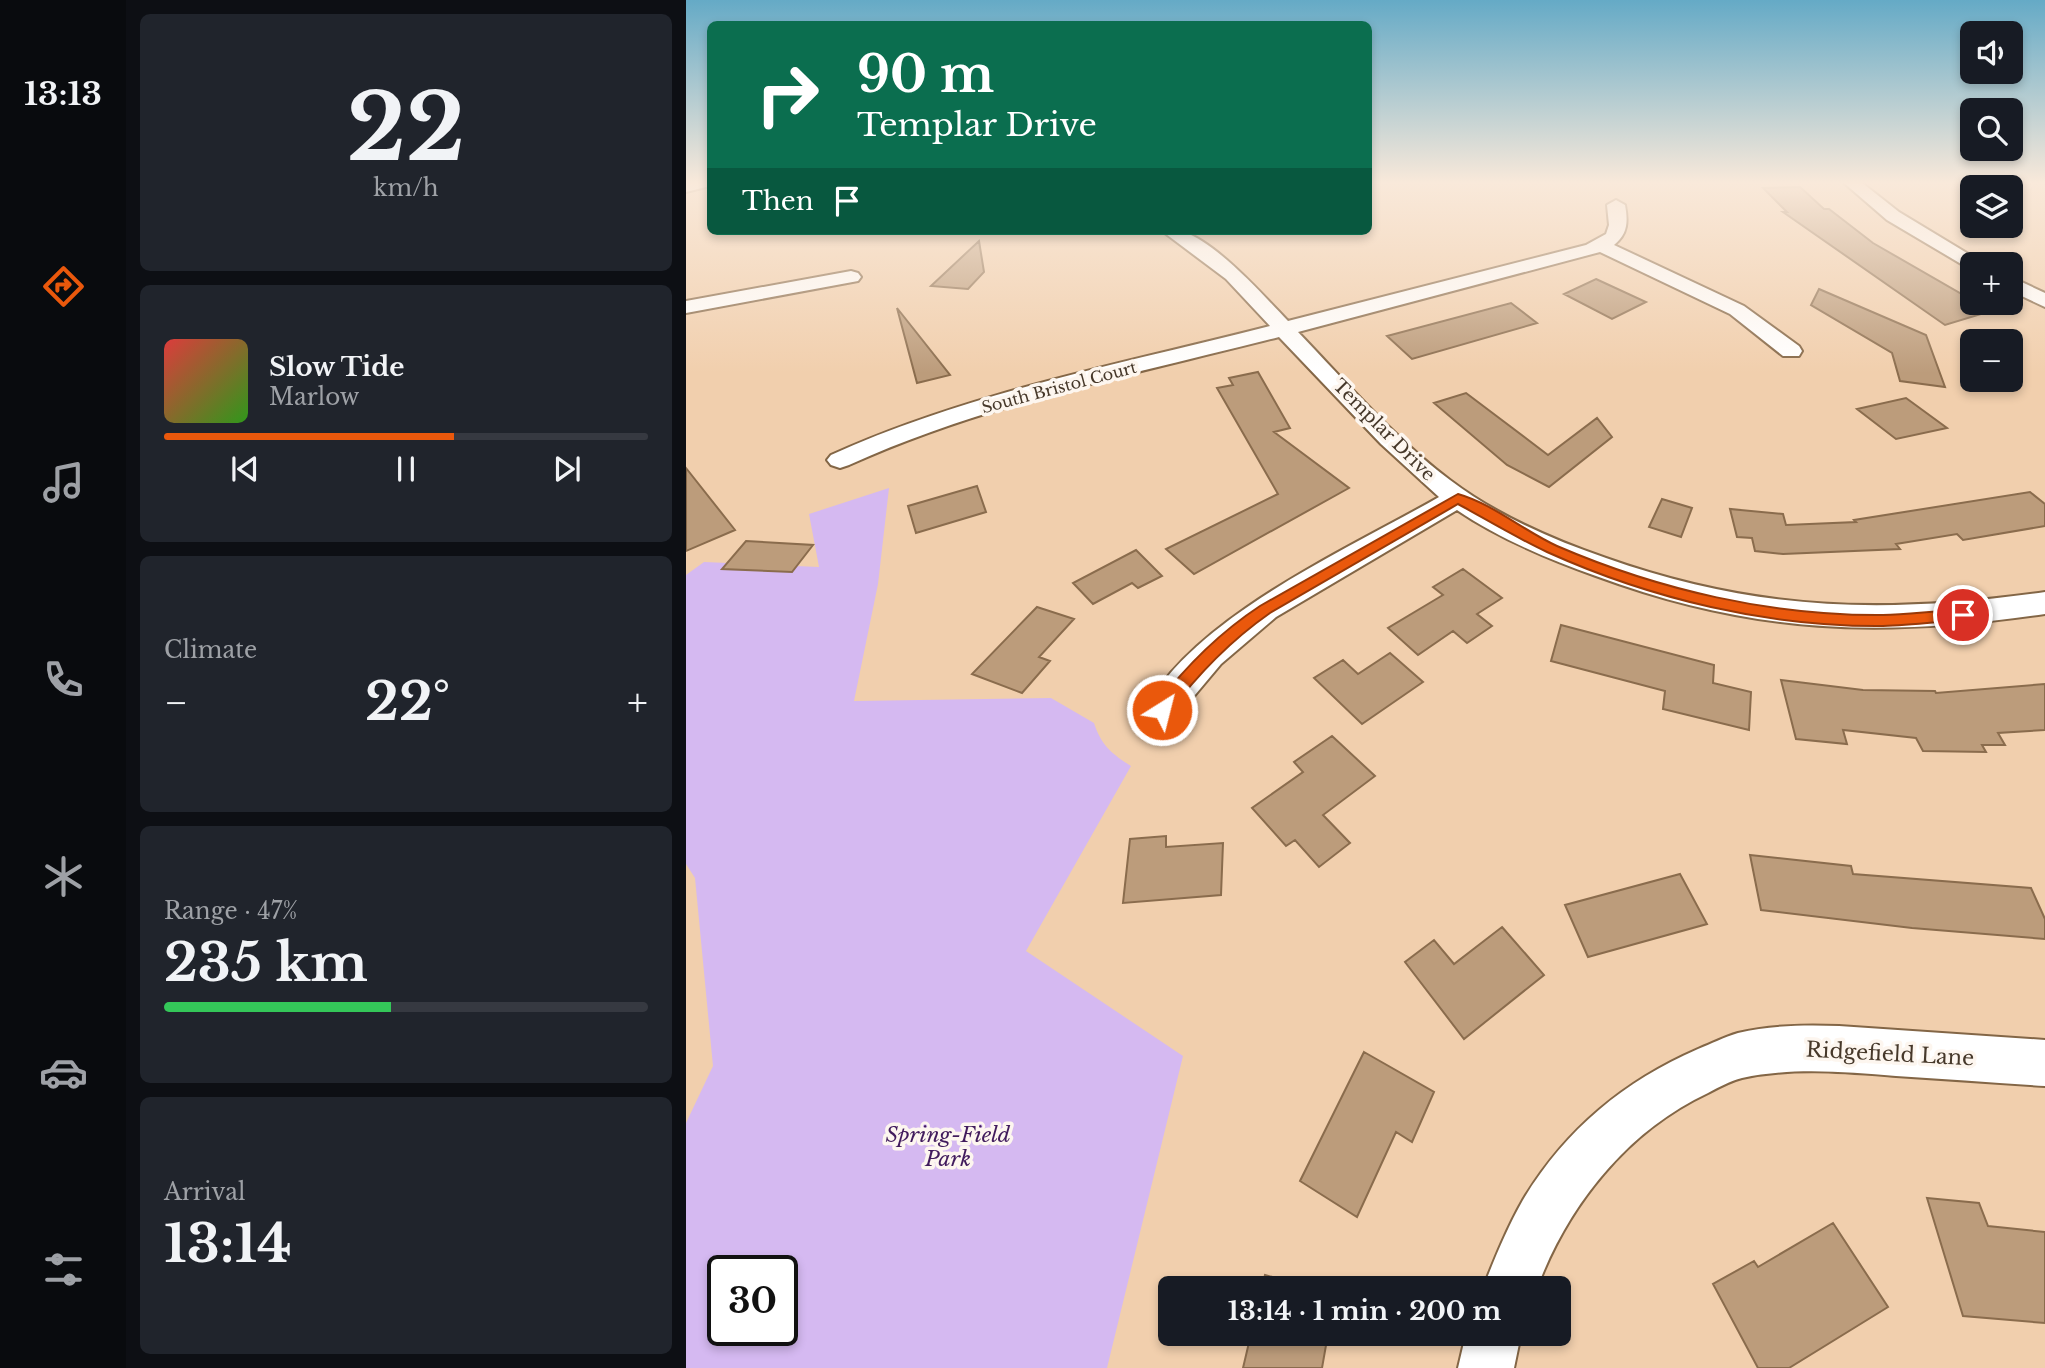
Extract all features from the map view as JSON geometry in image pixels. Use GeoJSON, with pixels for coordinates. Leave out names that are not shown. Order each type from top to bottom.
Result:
{"type":"FeatureCollection","features":[{"type":"Feature","properties":{"kind":"street","name":"Templar Drive"},"geometry":{"type":"LineString","coordinates":[[1193,246],[1221,265],[1414,462],[1458,498],[1551,549],[1611,572],[1701,600],[1764,611],[1836,619],[1939,618],[2045,603]]}},
{"type":"Feature","properties":{"kind":"street"},"geometry":{"type":"LineString","coordinates":[[1601,246],[1737,310],[1791,351]]}},
{"type":"Feature","properties":{"kind":"street","name":"South Bristol Court"},"geometry":{"type":"LineString","coordinates":[[840,460],[893,436],[961,412],[1601,246]]}},
{"type":"Feature","properties":{"kind":"street"},"geometry":{"type":"LineString","coordinates":[[1944,246],[1960,255]]}},
{"type":"Feature","properties":{"kind":"street"},"geometry":{"type":"LineString","coordinates":[[686,307],[851,277]]}},
{"type":"Feature","properties":{"kind":"street"},"geometry":{"type":"LineString","coordinates":[[2023,289],[2045,301]]}},
{"type":"Feature","properties":{"kind":"street"},"geometry":{"type":"LineString","coordinates":[[1162,710],[1186,677],[1238,628],[1265,609],[1458,498]]}},
{"type":"Feature","properties":{"kind":"street","name":"Ridgefield Lane"},"geometry":{"type":"LineString","coordinates":[[1514,1276],[1550,1204],[1590,1150],[1646,1099],[1679,1079],[1743,1055],[1817,1048],[2045,1063]]}},
{"type":"Feature","properties":{"kind":"street"},"geometry":{"type":"LineString","coordinates":[[1486,1368],[1491,1346]]}},
{"type":"Feature","properties":{"kind":"green space","name":"Spring-Field Park"},"geometry":{"type":"Polygon","coordinates":[[[889,488],[878,584],[854,701],[1051,698],[1094,723],[1108,748],[1131,766],[1026,951],[1183,1056],[1107,1368],[686,1368],[686,1123],[713,1066],[695,878],[686,864],[686,575],[704,562],[819,567],[809,514],[889,488]]]}},
{"type":"Feature","properties":{"kind":"building"},"geometry":{"type":"Polygon","coordinates":[[[974,246],[980,246],[984,272],[968,289],[931,286],[974,246]]]}},
{"type":"Feature","properties":{"kind":"building"},"geometry":{"type":"Polygon","coordinates":[[[1832,246],[1878,246],[1960,293],[1960,315],[1978,315],[1945,325],[1832,246]]]}},
{"type":"Feature","properties":{"kind":"building"},"geometry":{"type":"Polygon","coordinates":[[[1596,279],[1646,302],[1612,319],[1564,294],[1596,279]]]}},
{"type":"Feature","properties":{"kind":"building"},"geometry":{"type":"Polygon","coordinates":[[[1819,289],[1926,335],[1945,387],[1900,381],[1892,353],[1811,305],[1819,289]]]}},
{"type":"Feature","properties":{"kind":"building"},"geometry":{"type":"Polygon","coordinates":[[[1511,303],[1537,323],[1412,359],[1387,336],[1511,303]]]}},
{"type":"Feature","properties":{"kind":"building"},"geometry":{"type":"Polygon","coordinates":[[[897,308],[950,375],[917,383],[897,308]]]}},
{"type":"Feature","properties":{"kind":"building"},"geometry":{"type":"Polygon","coordinates":[[[1258,372],[1290,428],[1274,432],[1349,488],[1194,574],[1166,549],[1278,494],[1217,388],[1233,385],[1229,378],[1258,372]]]}},
{"type":"Feature","properties":{"kind":"building"},"geometry":{"type":"Polygon","coordinates":[[[1466,393],[1548,455],[1597,418],[1612,437],[1549,487],[1507,465],[1434,403],[1466,393]]]}},
{"type":"Feature","properties":{"kind":"building"},"geometry":{"type":"Polygon","coordinates":[[[1906,398],[1947,428],[1896,439],[1857,409],[1906,398]]]}},
{"type":"Feature","properties":{"kind":"building"},"geometry":{"type":"Polygon","coordinates":[[[686,468],[735,530],[686,551],[686,468]]]}},
{"type":"Feature","properties":{"kind":"building"},"geometry":{"type":"Polygon","coordinates":[[[977,486],[986,512],[916,533],[908,506],[977,486]]]}},
{"type":"Feature","properties":{"kind":"building"},"geometry":{"type":"Polygon","coordinates":[[[2030,492],[2045,504],[2045,526],[1963,540],[1957,534],[1896,544],[1900,549],[1783,554],[1755,551],[1752,538],[1737,537],[1730,509],[1783,514],[1786,525],[1856,522],[1854,520],[2030,492]]]}},
{"type":"Feature","properties":{"kind":"building"},"geometry":{"type":"Polygon","coordinates":[[[1662,499],[1692,508],[1681,537],[1649,527],[1662,499]]]}},
{"type":"Feature","properties":{"kind":"building"},"geometry":{"type":"Polygon","coordinates":[[[746,541],[813,545],[792,572],[722,569],[746,541]]]}},
{"type":"Feature","properties":{"kind":"building"},"geometry":{"type":"Polygon","coordinates":[[[1136,550],[1162,576],[1138,588],[1132,583],[1093,604],[1073,583],[1136,550]]]}},
{"type":"Feature","properties":{"kind":"building"},"geometry":{"type":"Polygon","coordinates":[[[1463,569],[1502,598],[1477,614],[1492,626],[1467,643],[1453,631],[1418,655],[1388,628],[1443,595],[1433,587],[1463,569]]]}},
{"type":"Feature","properties":{"kind":"building"},"geometry":{"type":"Polygon","coordinates":[[[1037,607],[1074,619],[1039,657],[1050,661],[1022,693],[972,674],[1037,607]]]}},
{"type":"Feature","properties":{"kind":"building"},"geometry":{"type":"Polygon","coordinates":[[[1561,625],[1714,665],[1713,683],[1751,692],[1749,730],[1663,709],[1665,691],[1551,661],[1561,625]]]}},
{"type":"Feature","properties":{"kind":"building"},"geometry":{"type":"Polygon","coordinates":[[[1390,653],[1423,682],[1362,724],[1314,678],[1343,660],[1358,674],[1390,653]]]}},
{"type":"Feature","properties":{"kind":"building"},"geometry":{"type":"Polygon","coordinates":[[[1781,680],[1863,690],[1936,693],[2045,684],[2045,730],[1998,733],[2005,745],[1982,745],[1986,752],[1923,751],[1916,738],[1843,730],[1847,744],[1796,739],[1781,680]]]}},
{"type":"Feature","properties":{"kind":"building"},"geometry":{"type":"Polygon","coordinates":[[[1332,736],[1375,776],[1323,815],[1350,843],[1319,867],[1295,840],[1286,846],[1252,808],[1303,772],[1294,762],[1332,736]]]}},
{"type":"Feature","properties":{"kind":"building"},"geometry":{"type":"Polygon","coordinates":[[[1166,836],[1166,847],[1223,843],[1221,895],[1123,903],[1130,839],[1166,836]]]}},
{"type":"Feature","properties":{"kind":"building"},"geometry":{"type":"Polygon","coordinates":[[[1750,855],[1851,866],[1853,874],[2031,888],[2045,919],[2045,939],[1912,928],[1761,910],[1750,855]]]}},
{"type":"Feature","properties":{"kind":"building"},"geometry":{"type":"Polygon","coordinates":[[[1680,874],[1707,924],[1588,957],[1565,905],[1680,874]]]}},
{"type":"Feature","properties":{"kind":"building"},"geometry":{"type":"Polygon","coordinates":[[[1502,927],[1544,975],[1464,1039],[1405,962],[1434,940],[1454,964],[1502,927]]]}},
{"type":"Feature","properties":{"kind":"building"},"geometry":{"type":"Polygon","coordinates":[[[1364,1052],[1434,1092],[1412,1142],[1396,1132],[1357,1217],[1300,1181],[1364,1052]]]}},
{"type":"Feature","properties":{"kind":"building"},"geometry":{"type":"Polygon","coordinates":[[[1927,1198],[1979,1203],[1988,1226],[2045,1232],[2045,1323],[1963,1316],[1927,1198]]]}},
{"type":"Feature","properties":{"kind":"building"},"geometry":{"type":"Polygon","coordinates":[[[1833,1223],[1888,1307],[1789,1368],[1758,1368],[1713,1284],[1754,1261],[1758,1267],[1833,1223]]]}},
{"type":"Feature","properties":{"kind":"building"},"geometry":{"type":"Polygon","coordinates":[[[1248,1346],[1326,1346],[1322,1368],[1243,1368],[1248,1346]]]}},
{"type":"Feature","properties":{"kind":"route"},"geometry":{"type":"LineString","coordinates":[[1162,710],[1186,677],[1238,628],[1265,609],[1458,498],[1551,549],[1654,587],[1701,600],[1764,611],[1836,619],[1884,620],[1963,615]]}}]}
